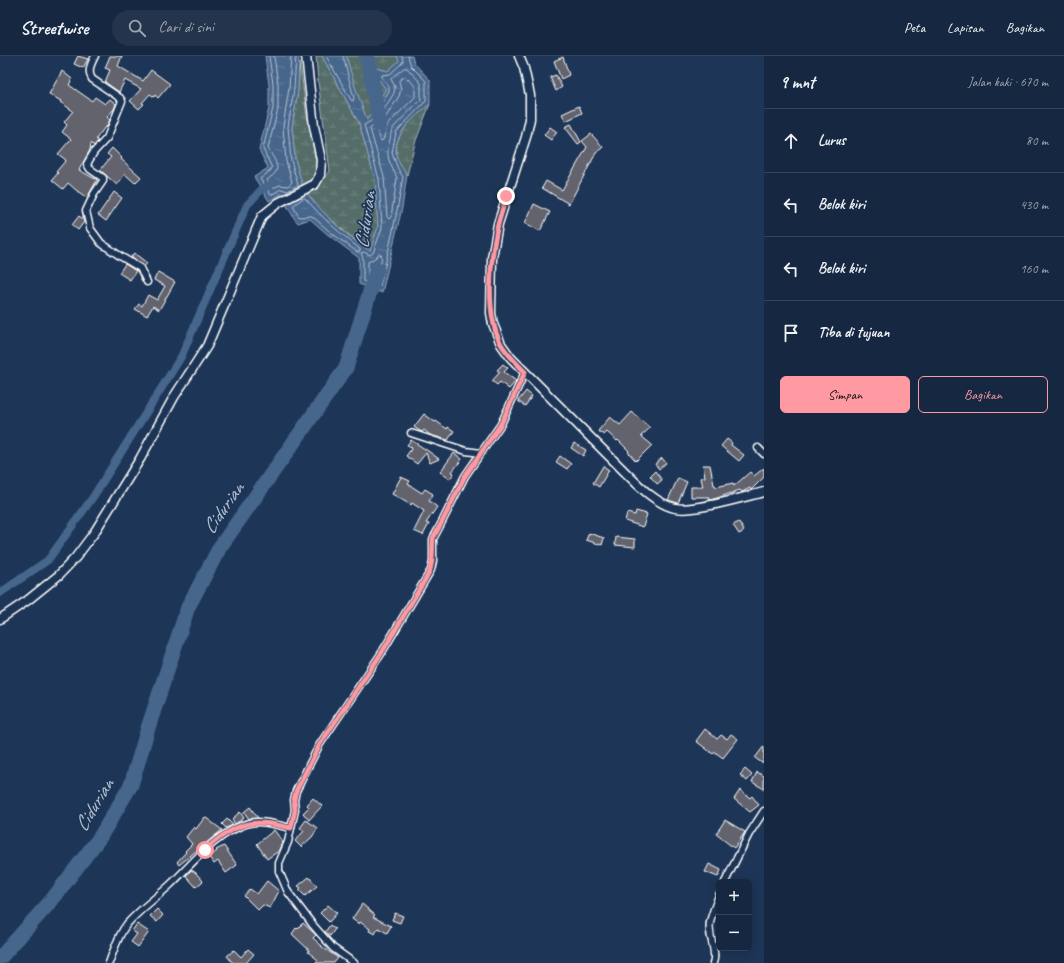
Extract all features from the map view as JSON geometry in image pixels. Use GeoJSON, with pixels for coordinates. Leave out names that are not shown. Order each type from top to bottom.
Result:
{"type":"FeatureCollection","features":[{"type":"Feature","properties":{"kind":"street"},"geometry":{"type":"LineString","coordinates":[[94,56],[89,68],[89,73],[92,79],[120,98],[122,101],[106,138],[86,164],[103,178],[103,181],[94,194],[86,212],[87,218],[90,228],[101,243],[138,266],[147,282]]}},
{"type":"Feature","properties":{"kind":"street"},"geometry":{"type":"LineString","coordinates":[[0,619],[28,600],[59,575],[76,557],[94,533],[140,459],[174,397],[207,346],[262,216],[278,203],[317,181],[320,172],[321,160],[314,126],[306,56]]}},
{"type":"Feature","properties":{"kind":"street"},"geometry":{"type":"LineString","coordinates":[[519,56],[524,68],[530,94],[530,119],[497,230],[492,258],[491,313],[493,324],[501,344],[511,358],[640,487],[664,503],[675,508],[693,508],[764,492]]}},
{"type":"Feature","properties":{"kind":"street"},"geometry":{"type":"LineString","coordinates":[[354,963],[333,948],[312,924],[288,892],[279,871],[281,856],[288,842],[295,810],[294,800],[296,791],[320,744],[381,654],[428,574],[432,561],[433,538],[465,476],[501,424],[525,372]]}},
{"type":"Feature","properties":{"kind":"street"},"geometry":{"type":"LineString","coordinates":[[411,433],[466,451],[481,453]]}},
{"type":"Feature","properties":{"kind":"street"},"geometry":{"type":"LineString","coordinates":[[758,448],[764,454]]}},
{"type":"Feature","properties":{"kind":"street"},"geometry":{"type":"LineString","coordinates":[[726,879],[749,834],[764,811]]}},
{"type":"Feature","properties":{"kind":"street"},"geometry":{"type":"LineString","coordinates":[[109,963],[119,937],[127,924],[171,884],[214,841],[247,824],[257,822],[271,823],[291,828]]}},
{"type":"Feature","properties":{"kind":"street"},"geometry":{"type":"LineString","coordinates":[[713,963],[714,954],[710,933],[710,923],[716,904]]}},
{"type":"Feature","properties":{"kind":"green space"},"geometry":{"type":"Polygon","coordinates":[[[316,56],[322,56],[359,123],[375,179],[378,227],[370,252],[321,211],[306,192],[316,189],[330,171],[316,56]]]}},
{"type":"Feature","properties":{"kind":"green space"},"geometry":{"type":"Polygon","coordinates":[[[346,56],[397,56],[399,61],[388,71],[373,67],[374,74],[386,89],[367,121],[355,87],[346,56]]]}},
{"type":"Feature","properties":{"kind":"green space"},"geometry":{"type":"Polygon","coordinates":[[[300,63],[306,110],[318,171],[313,181],[303,188],[295,159],[292,127],[298,90],[300,63]]]}},
{"type":"Feature","properties":{"kind":"green space"},"geometry":{"type":"Polygon","coordinates":[[[430,104],[415,143],[407,175],[397,158],[396,152],[399,138],[407,125],[430,104]]]}},
{"type":"Feature","properties":{"kind":"water"},"geometry":{"type":"Polygon","coordinates":[[[265,56],[299,56],[298,90],[292,127],[295,159],[303,188],[285,197],[283,193],[269,201],[254,177],[268,168],[259,150],[269,108],[269,85],[265,56]]]}},
{"type":"Feature","properties":{"kind":"water"},"geometry":{"type":"Polygon","coordinates":[[[322,56],[346,56],[367,120],[386,89],[374,74],[372,67],[388,71],[399,61],[397,56],[412,56],[414,63],[430,80],[430,104],[407,125],[399,137],[397,144],[397,158],[407,175],[402,208],[382,293],[359,284],[359,258],[310,219],[298,223],[286,204],[306,192],[320,209],[352,239],[370,251],[378,227],[375,179],[359,123],[322,56]]]}},
{"type":"Feature","properties":{"kind":"building"},"geometry":{"type":"Polygon","coordinates":[[[78,56],[88,59],[83,68],[74,64],[78,56]]]}},
{"type":"Feature","properties":{"kind":"building"},"geometry":{"type":"Polygon","coordinates":[[[110,56],[122,56],[118,66],[143,81],[151,70],[170,84],[158,98],[155,95],[154,97],[150,94],[139,109],[130,101],[141,89],[125,80],[119,92],[105,82],[110,70],[105,68],[110,56]]]}},
{"type":"Feature","properties":{"kind":"building"},"geometry":{"type":"Polygon","coordinates":[[[563,57],[569,75],[561,79],[554,61],[563,57]]]}},
{"type":"Feature","properties":{"kind":"building"},"geometry":{"type":"Polygon","coordinates":[[[62,71],[72,79],[69,85],[92,101],[95,97],[105,104],[110,99],[116,104],[114,109],[107,117],[110,120],[106,128],[105,127],[96,139],[98,141],[94,146],[91,143],[90,150],[79,170],[97,180],[87,198],[68,183],[63,189],[52,180],[58,173],[56,172],[66,160],[58,154],[71,139],[62,132],[67,125],[64,122],[73,111],[60,102],[61,101],[49,94],[62,71]]]}},
{"type":"Feature","properties":{"kind":"building"},"geometry":{"type":"Polygon","coordinates":[[[556,75],[562,87],[556,91],[550,77],[556,75]]]}},
{"type":"Feature","properties":{"kind":"building"},"geometry":{"type":"Polygon","coordinates":[[[579,106],[582,113],[566,121],[562,114],[579,106]]]}},
{"type":"Feature","properties":{"kind":"building"},"geometry":{"type":"Polygon","coordinates":[[[571,124],[581,142],[578,144],[565,127],[571,124]]]}},
{"type":"Feature","properties":{"kind":"building"},"geometry":{"type":"Polygon","coordinates":[[[550,127],[557,132],[551,140],[544,135],[550,127]]]}},
{"type":"Feature","properties":{"kind":"building"},"geometry":{"type":"Polygon","coordinates":[[[591,134],[603,147],[596,153],[569,204],[542,188],[546,181],[562,190],[587,147],[582,141],[591,134]]]}},
{"type":"Feature","properties":{"kind":"building"},"geometry":{"type":"Polygon","coordinates":[[[112,148],[122,158],[121,159],[141,177],[135,183],[125,174],[117,185],[100,170],[111,157],[107,154],[112,148]]]}},
{"type":"Feature","properties":{"kind":"building"},"geometry":{"type":"Polygon","coordinates":[[[114,192],[122,198],[106,221],[98,215],[114,192]]]}},
{"type":"Feature","properties":{"kind":"building"},"geometry":{"type":"Polygon","coordinates":[[[534,204],[550,212],[540,231],[525,223],[534,204]]]}},
{"type":"Feature","properties":{"kind":"building"},"geometry":{"type":"Polygon","coordinates":[[[79,216],[84,222],[78,230],[72,225],[79,216]]]}},
{"type":"Feature","properties":{"kind":"building"},"geometry":{"type":"Polygon","coordinates":[[[134,253],[147,263],[144,267],[131,257],[134,253]]]}},
{"type":"Feature","properties":{"kind":"building"},"geometry":{"type":"Polygon","coordinates":[[[125,264],[136,271],[130,280],[119,273],[125,264]]]}},
{"type":"Feature","properties":{"kind":"building"},"geometry":{"type":"Polygon","coordinates":[[[158,272],[175,282],[159,310],[153,306],[147,316],[135,309],[139,304],[142,306],[148,295],[157,300],[165,286],[154,280],[158,272]]]}},
{"type":"Feature","properties":{"kind":"building"},"geometry":{"type":"Polygon","coordinates":[[[503,364],[508,368],[504,372],[516,381],[509,389],[500,382],[497,385],[492,381],[500,372],[497,370],[503,364]]]}},
{"type":"Feature","properties":{"kind":"building"},"geometry":{"type":"Polygon","coordinates":[[[526,391],[532,396],[525,406],[518,401],[526,391]]]}},
{"type":"Feature","properties":{"kind":"building"},"geometry":{"type":"Polygon","coordinates":[[[632,412],[650,428],[641,436],[652,445],[636,461],[618,440],[617,441],[607,432],[604,435],[598,431],[610,417],[620,425],[632,412]]]}},
{"type":"Feature","properties":{"kind":"building"},"geometry":{"type":"Polygon","coordinates":[[[424,414],[447,429],[448,427],[454,431],[448,440],[430,435],[424,430],[422,432],[414,427],[424,414]]]}},
{"type":"Feature","properties":{"kind":"building"},"geometry":{"type":"Polygon","coordinates":[[[727,439],[732,443],[731,445],[744,455],[739,461],[721,446],[727,439]]]}},
{"type":"Feature","properties":{"kind":"building"},"geometry":{"type":"Polygon","coordinates":[[[411,440],[439,459],[430,463],[426,453],[417,464],[406,456],[412,448],[407,445],[411,440]]]}},
{"type":"Feature","properties":{"kind":"building"},"geometry":{"type":"Polygon","coordinates":[[[574,443],[586,450],[583,456],[571,448],[574,443]]]}},
{"type":"Feature","properties":{"kind":"building"},"geometry":{"type":"Polygon","coordinates":[[[454,453],[462,459],[452,472],[454,473],[450,479],[440,472],[454,453]]]}},
{"type":"Feature","properties":{"kind":"building"},"geometry":{"type":"Polygon","coordinates":[[[560,456],[571,464],[567,469],[556,462],[560,456]]]}},
{"type":"Feature","properties":{"kind":"building"},"geometry":{"type":"Polygon","coordinates":[[[662,458],[666,463],[659,469],[655,464],[662,458]]]}},
{"type":"Feature","properties":{"kind":"building"},"geometry":{"type":"Polygon","coordinates":[[[703,465],[710,465],[714,485],[716,487],[733,483],[734,486],[750,472],[754,476],[764,468],[764,477],[751,490],[750,488],[742,492],[740,490],[710,500],[709,497],[691,497],[691,487],[703,487],[701,478],[705,477],[703,465]]]}},
{"type":"Feature","properties":{"kind":"building"},"geometry":{"type":"Polygon","coordinates":[[[603,466],[609,470],[599,487],[593,483],[603,466]]]}},
{"type":"Feature","properties":{"kind":"building"},"geometry":{"type":"Polygon","coordinates":[[[655,471],[662,480],[657,484],[650,476],[655,471]]]}},
{"type":"Feature","properties":{"kind":"building"},"geometry":{"type":"Polygon","coordinates":[[[401,477],[410,481],[408,484],[422,493],[425,489],[433,494],[429,501],[437,507],[426,523],[429,524],[423,535],[414,531],[424,511],[412,503],[411,505],[392,494],[401,477]]]}},
{"type":"Feature","properties":{"kind":"building"},"geometry":{"type":"Polygon","coordinates":[[[678,478],[687,482],[678,503],[668,500],[678,478]]]}},
{"type":"Feature","properties":{"kind":"building"},"geometry":{"type":"Polygon","coordinates":[[[636,511],[647,514],[643,527],[625,521],[627,513],[635,515],[636,511]]]}},
{"type":"Feature","properties":{"kind":"building"},"geometry":{"type":"Polygon","coordinates":[[[739,522],[744,531],[739,534],[733,525],[739,522]]]}},
{"type":"Feature","properties":{"kind":"building"},"geometry":{"type":"Polygon","coordinates":[[[589,533],[604,538],[602,545],[586,540],[589,533]]]}},
{"type":"Feature","properties":{"kind":"building"},"geometry":{"type":"Polygon","coordinates":[[[616,537],[635,539],[635,547],[615,545],[616,537]]]}},
{"type":"Feature","properties":{"kind":"building"},"geometry":{"type":"Polygon","coordinates":[[[705,729],[717,739],[721,735],[727,739],[731,734],[738,739],[723,758],[715,752],[713,754],[696,741],[705,729]]]}},
{"type":"Feature","properties":{"kind":"building"},"geometry":{"type":"Polygon","coordinates":[[[764,746],[764,760],[762,763],[755,758],[764,746]]]}},
{"type":"Feature","properties":{"kind":"building"},"geometry":{"type":"Polygon","coordinates":[[[745,769],[752,775],[747,781],[740,775],[745,769]]]}},
{"type":"Feature","properties":{"kind":"building"},"geometry":{"type":"Polygon","coordinates":[[[757,772],[764,776],[764,789],[752,782],[757,772]]]}},
{"type":"Feature","properties":{"kind":"building"},"geometry":{"type":"Polygon","coordinates":[[[740,790],[750,798],[752,796],[759,805],[750,812],[734,799],[740,790]]]}},
{"type":"Feature","properties":{"kind":"building"},"geometry":{"type":"Polygon","coordinates":[[[313,798],[322,806],[309,820],[303,813],[309,807],[307,805],[313,798]]]}},
{"type":"Feature","properties":{"kind":"building"},"geometry":{"type":"Polygon","coordinates":[[[250,807],[258,818],[249,819],[244,812],[250,807]]]}},
{"type":"Feature","properties":{"kind":"building"},"geometry":{"type":"Polygon","coordinates":[[[240,812],[244,818],[235,824],[232,819],[240,812]]]}},
{"type":"Feature","properties":{"kind":"building"},"geometry":{"type":"Polygon","coordinates":[[[205,817],[222,830],[179,865],[177,862],[192,844],[186,837],[194,827],[196,829],[205,817]]]}},
{"type":"Feature","properties":{"kind":"building"},"geometry":{"type":"Polygon","coordinates":[[[227,819],[233,825],[226,828],[222,824],[227,819]]]}},
{"type":"Feature","properties":{"kind":"building"},"geometry":{"type":"Polygon","coordinates":[[[306,820],[318,828],[312,837],[301,847],[295,841],[304,831],[300,828],[306,820]]]}},
{"type":"Feature","properties":{"kind":"building"},"geometry":{"type":"Polygon","coordinates":[[[725,820],[745,832],[734,848],[716,834],[725,820]]]}},
{"type":"Feature","properties":{"kind":"building"},"geometry":{"type":"Polygon","coordinates":[[[274,830],[283,842],[280,850],[267,859],[257,844],[274,830]]]}},
{"type":"Feature","properties":{"kind":"building"},"geometry":{"type":"Polygon","coordinates":[[[224,846],[237,865],[226,873],[218,861],[214,864],[209,857],[217,851],[216,850],[224,846]]]}},
{"type":"Feature","properties":{"kind":"building"},"geometry":{"type":"Polygon","coordinates":[[[709,864],[721,870],[718,877],[705,872],[709,864]]]}},
{"type":"Feature","properties":{"kind":"building"},"geometry":{"type":"Polygon","coordinates":[[[191,870],[195,872],[203,881],[196,887],[186,876],[191,870]]]}},
{"type":"Feature","properties":{"kind":"building"},"geometry":{"type":"Polygon","coordinates":[[[309,877],[317,886],[305,896],[299,890],[301,888],[298,886],[309,877]]]}},
{"type":"Feature","properties":{"kind":"building"},"geometry":{"type":"Polygon","coordinates":[[[267,881],[279,891],[270,908],[263,905],[258,910],[244,896],[250,889],[257,894],[267,881]]]}},
{"type":"Feature","properties":{"kind":"building"},"geometry":{"type":"Polygon","coordinates":[[[362,904],[375,915],[373,917],[391,926],[387,933],[378,928],[375,934],[369,931],[370,929],[360,922],[359,924],[352,919],[362,904]]]}},
{"type":"Feature","properties":{"kind":"building"},"geometry":{"type":"Polygon","coordinates":[[[328,905],[337,913],[329,922],[320,913],[328,905]]]}},
{"type":"Feature","properties":{"kind":"building"},"geometry":{"type":"Polygon","coordinates":[[[157,909],[163,915],[157,922],[150,916],[157,909]]]}},
{"type":"Feature","properties":{"kind":"building"},"geometry":{"type":"Polygon","coordinates":[[[395,913],[403,916],[400,923],[392,920],[395,913]]]}},
{"type":"Feature","properties":{"kind":"building"},"geometry":{"type":"Polygon","coordinates":[[[303,923],[316,935],[313,938],[321,946],[338,958],[334,963],[315,963],[318,960],[308,952],[309,950],[292,934],[296,928],[297,929],[303,923]]]}},
{"type":"Feature","properties":{"kind":"building"},"geometry":{"type":"Polygon","coordinates":[[[137,924],[149,932],[138,947],[131,942],[137,934],[132,931],[137,924]]]}},
{"type":"Feature","properties":{"kind":"building"},"geometry":{"type":"Polygon","coordinates":[[[330,925],[335,929],[330,936],[325,932],[330,925]]]}},
{"type":"Feature","properties":{"kind":"building"},"geometry":{"type":"Polygon","coordinates":[[[248,949],[254,954],[246,963],[233,963],[227,956],[234,950],[241,957],[248,949]]]}},
{"type":"Feature","properties":{"kind":"waterway","name":"Cidurian"},"geometry":{"type":"LineString","coordinates":[[366,56],[380,125]]}},
{"type":"Feature","properties":{"kind":"waterway"},"geometry":{"type":"LineString","coordinates":[[0,593],[48,560],[93,497],[181,357],[247,205],[262,189],[270,185]]}},
{"type":"Feature","properties":{"kind":"waterway","name":"Cidurian"},"geometry":{"type":"LineString","coordinates":[[0,958],[51,901],[100,837],[131,785],[188,607],[220,547],[346,368],[377,269]]}},
{"type":"Feature","properties":{"kind":"route"},"geometry":{"type":"LineString","coordinates":[[205,850],[214,841],[222,836],[247,824],[257,822],[271,823],[291,828],[295,810],[294,800],[296,791],[309,765],[320,744],[381,654],[426,578],[432,561],[433,538],[465,476],[501,424],[525,372],[511,358],[501,344],[493,324],[491,313],[492,258],[498,224],[506,196]]}}]}
